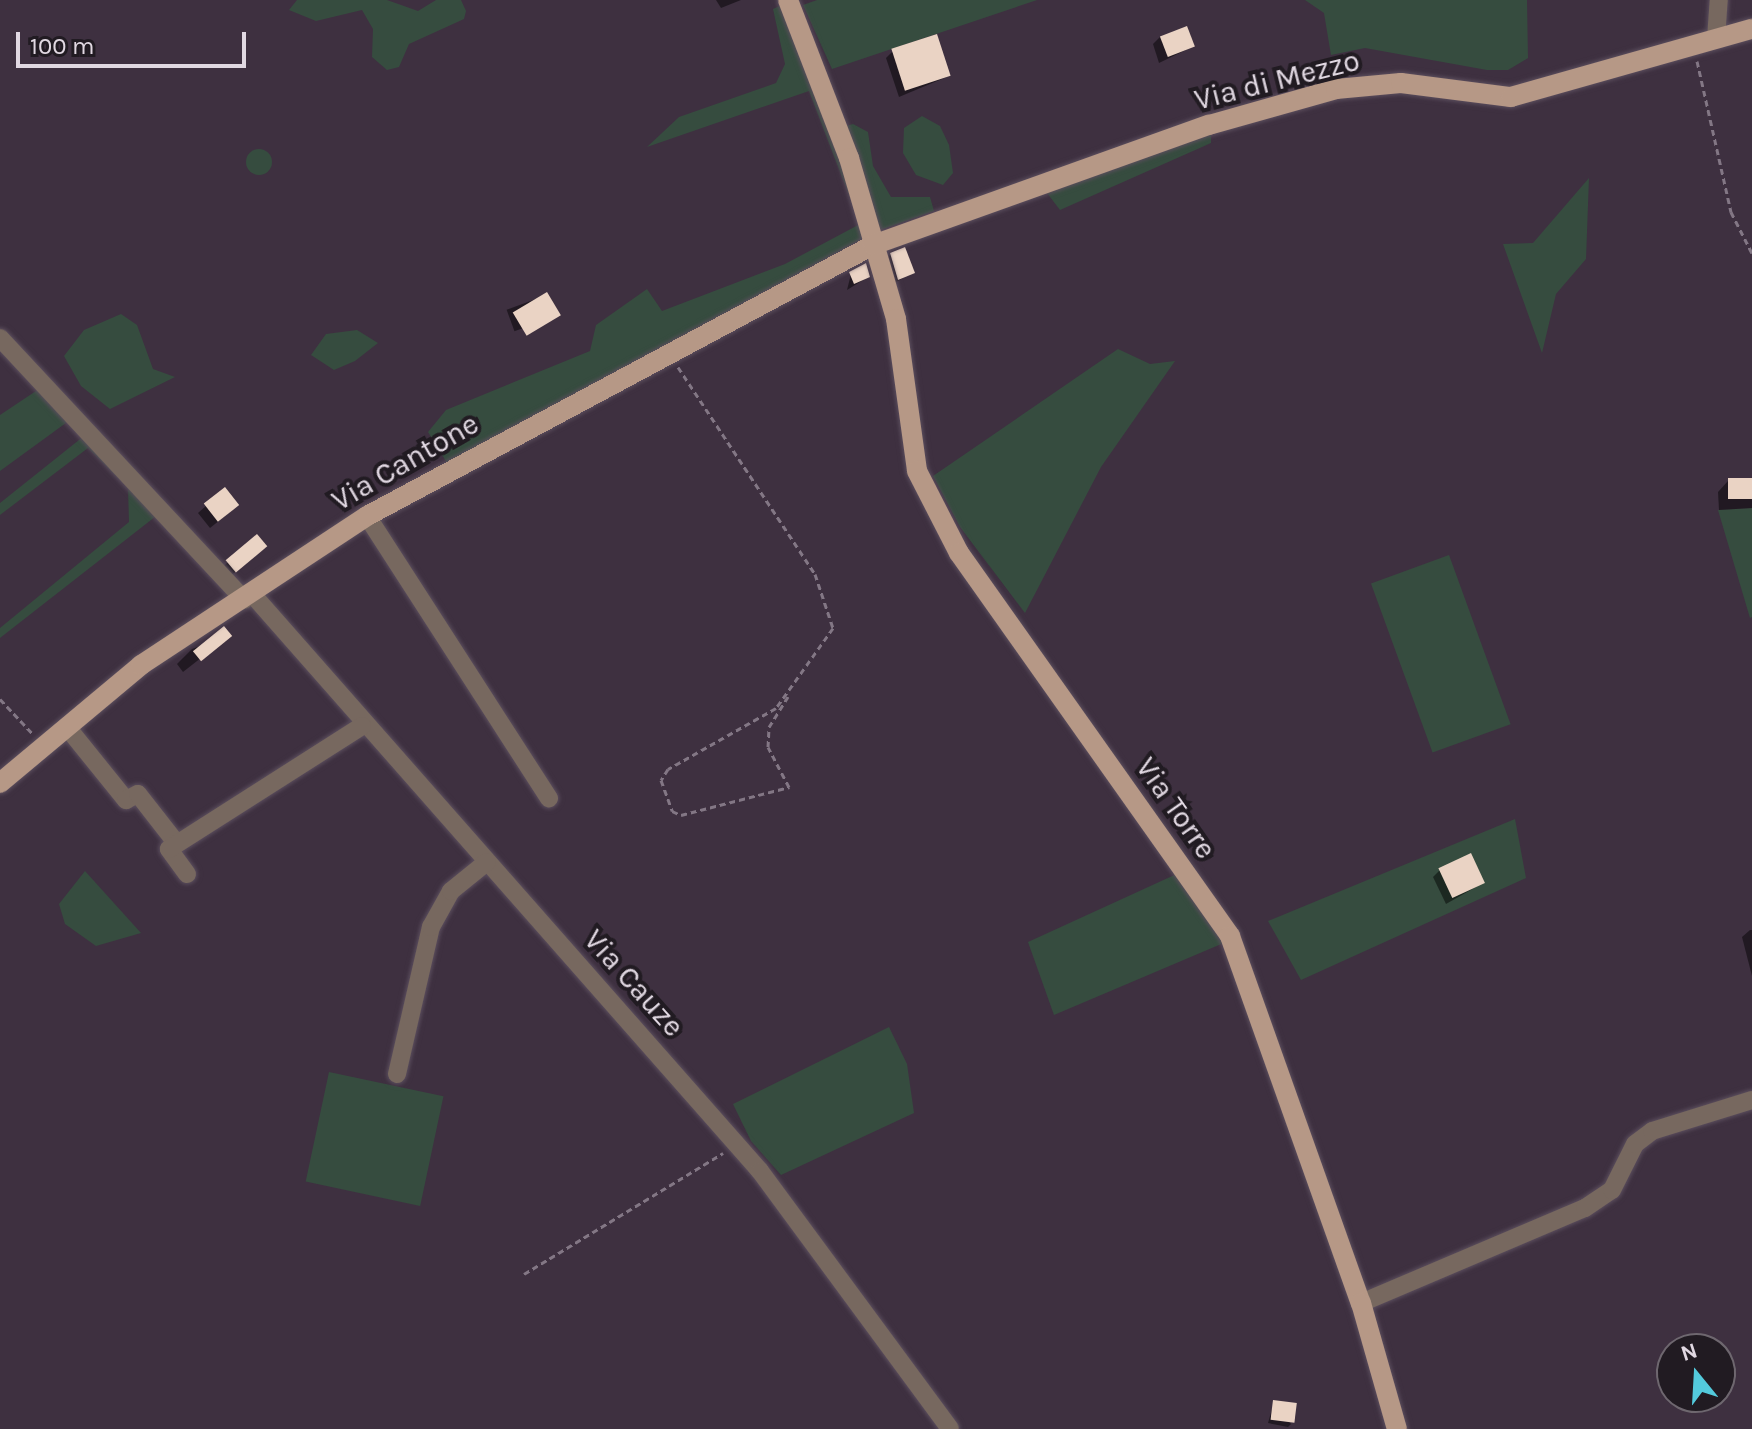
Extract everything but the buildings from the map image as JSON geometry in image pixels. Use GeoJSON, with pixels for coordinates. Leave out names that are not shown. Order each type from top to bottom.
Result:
{"type":"FeatureCollection","features":[{"type":"Feature","properties":{"kind":"main road","name":"Via Torre"},"geometry":{"type":"LineString","coordinates":[[788,0],[828,98],[896,319],[917,471],[959,553],[1230,936],[1361,1303],[1397,1429]]}},
{"type":"Feature","properties":{"kind":"main road","name":"Via di Mezzo"},"geometry":{"type":"LineString","coordinates":[[873,245],[1209,125],[1336,89],[1401,83],[1511,97],[1752,29]]}},
{"type":"Feature","properties":{"kind":"main road","name":"Via Cantone"},"geometry":{"type":"LineString","coordinates":[[0,783],[141,665],[367,516],[666,351],[873,245]]}},
{"type":"Feature","properties":{"kind":"street"},"geometry":{"type":"LineString","coordinates":[[1716,39],[1719,0]]}},
{"type":"Feature","properties":{"kind":"street","name":"Via Cauze"},"geometry":{"type":"LineString","coordinates":[[0,338],[248,597],[737,1145],[950,1429]]}},
{"type":"Feature","properties":{"kind":"street"},"geometry":{"type":"LineString","coordinates":[[367,516],[549,798]]}},
{"type":"Feature","properties":{"kind":"street"},"geometry":{"type":"LineString","coordinates":[[187,874],[169,849],[362,726]]}},
{"type":"Feature","properties":{"kind":"street"},"geometry":{"type":"LineString","coordinates":[[67,727],[126,800],[138,794],[177,844]]}},
{"type":"Feature","properties":{"kind":"street"},"geometry":{"type":"LineString","coordinates":[[397,1074],[431,927],[451,891],[487,862]]}},
{"type":"Feature","properties":{"kind":"street"},"geometry":{"type":"LineString","coordinates":[[1361,1303],[1585,1208],[1612,1190],[1635,1144],[1652,1131],[1752,1100]]}},
{"type":"Feature","properties":{"kind":"path"},"geometry":{"type":"LineString","coordinates":[[1691,46],[1731,212],[1752,253]]}},
{"type":"Feature","properties":{"kind":"path"},"geometry":{"type":"LineString","coordinates":[[666,351],[827,600],[833,628],[825,650],[788,696],[769,727],[768,747],[789,787],[681,815],[672,811],[661,780],[668,769],[788,696]]}},
{"type":"Feature","properties":{"kind":"path"},"geometry":{"type":"LineString","coordinates":[[0,699],[44,746]]}},
{"type":"Feature","properties":{"kind":"path"},"geometry":{"type":"LineString","coordinates":[[524,1274],[737,1145]]}},
{"type":"Feature","properties":{"kind":"green space"},"geometry":{"type":"Polygon","coordinates":[[[297,0],[387,0],[418,11],[436,0],[461,0],[466,11],[464,19],[409,44],[399,67],[387,70],[372,57],[373,29],[362,10],[316,21],[289,10],[297,0]]]}},
{"type":"Feature","properties":{"kind":"green space"},"geometry":{"type":"Polygon","coordinates":[[[817,0],[1037,0],[832,69],[803,5],[817,0]]]}},
{"type":"Feature","properties":{"kind":"green space"},"geometry":{"type":"Polygon","coordinates":[[[1305,0],[1527,0],[1528,58],[1508,70],[1487,70],[1365,48],[1331,55],[1324,13],[1305,0]]]}},
{"type":"Feature","properties":{"kind":"green space"},"geometry":{"type":"Polygon","coordinates":[[[784,4],[819,89],[860,223],[862,239],[447,463],[428,432],[446,410],[590,351],[596,325],[647,289],[662,311],[785,264],[860,224],[809,91],[647,147],[679,117],[776,83],[785,64],[773,9],[784,4]]]}},
{"type":"Feature","properties":{"kind":"green space"},"geometry":{"type":"Polygon","coordinates":[[[922,116],[940,126],[949,145],[953,173],[943,185],[916,175],[903,153],[904,128],[922,116]]]}},
{"type":"Feature","properties":{"kind":"green space"},"geometry":{"type":"Polygon","coordinates":[[[853,124],[868,132],[873,166],[891,197],[930,197],[934,211],[872,233],[842,127],[853,124]]]}},
{"type":"Feature","properties":{"kind":"green space"},"geometry":{"type":"Polygon","coordinates":[[[1211,133],[1211,143],[1060,210],[1047,193],[1211,133]]]}},
{"type":"Feature","properties":{"kind":"green space"},"geometry":{"type":"Polygon","coordinates":[[[259,149],[268,153],[272,162],[268,171],[259,175],[250,171],[246,162],[250,153],[259,149]]]}},
{"type":"Feature","properties":{"kind":"green space"},"geometry":{"type":"Polygon","coordinates":[[[1589,178],[1586,259],[1556,294],[1542,353],[1503,244],[1533,243],[1589,178]]]}},
{"type":"Feature","properties":{"kind":"green space"},"geometry":{"type":"Polygon","coordinates":[[[121,314],[137,325],[153,369],[175,377],[110,409],[81,386],[64,356],[84,330],[121,314]]]}},
{"type":"Feature","properties":{"kind":"green space"},"geometry":{"type":"Polygon","coordinates":[[[357,330],[378,343],[355,361],[334,370],[311,355],[326,334],[357,330]]]}},
{"type":"Feature","properties":{"kind":"green space"},"geometry":{"type":"Polygon","coordinates":[[[1118,349],[1150,364],[1175,361],[1101,467],[1025,613],[960,527],[933,476],[1118,349]]]}},
{"type":"Feature","properties":{"kind":"green space"},"geometry":{"type":"Polygon","coordinates":[[[42,387],[70,420],[0,471],[0,415],[42,387]]]}},
{"type":"Feature","properties":{"kind":"green space"},"geometry":{"type":"Polygon","coordinates":[[[84,436],[160,513],[0,638],[0,628],[129,522],[128,488],[88,448],[0,515],[0,503],[84,436]]]}},
{"type":"Feature","properties":{"kind":"green space"},"geometry":{"type":"Polygon","coordinates":[[[1752,508],[1752,617],[1750,618],[1718,510],[1752,508]]]}},
{"type":"Feature","properties":{"kind":"green space"},"geometry":{"type":"Polygon","coordinates":[[[1449,555],[1511,724],[1433,753],[1371,583],[1449,555]]]}},
{"type":"Feature","properties":{"kind":"green space"},"geometry":{"type":"Polygon","coordinates":[[[1515,819],[1526,878],[1301,980],[1268,921],[1515,819]]]}},
{"type":"Feature","properties":{"kind":"green space"},"geometry":{"type":"Polygon","coordinates":[[[85,871],[141,933],[96,946],[65,924],[59,904],[85,871]]]}},
{"type":"Feature","properties":{"kind":"green space"},"geometry":{"type":"Polygon","coordinates":[[[1181,872],[1226,942],[1054,1015],[1028,942],[1181,872]]]}},
{"type":"Feature","properties":{"kind":"green space"},"geometry":{"type":"Polygon","coordinates":[[[889,1027],[907,1064],[914,1113],[781,1175],[751,1141],[733,1104],[889,1027]]]}},
{"type":"Feature","properties":{"kind":"green space"},"geometry":{"type":"Polygon","coordinates":[[[329,1072],[443,1096],[420,1206],[306,1182],[329,1072]]]}}]}
